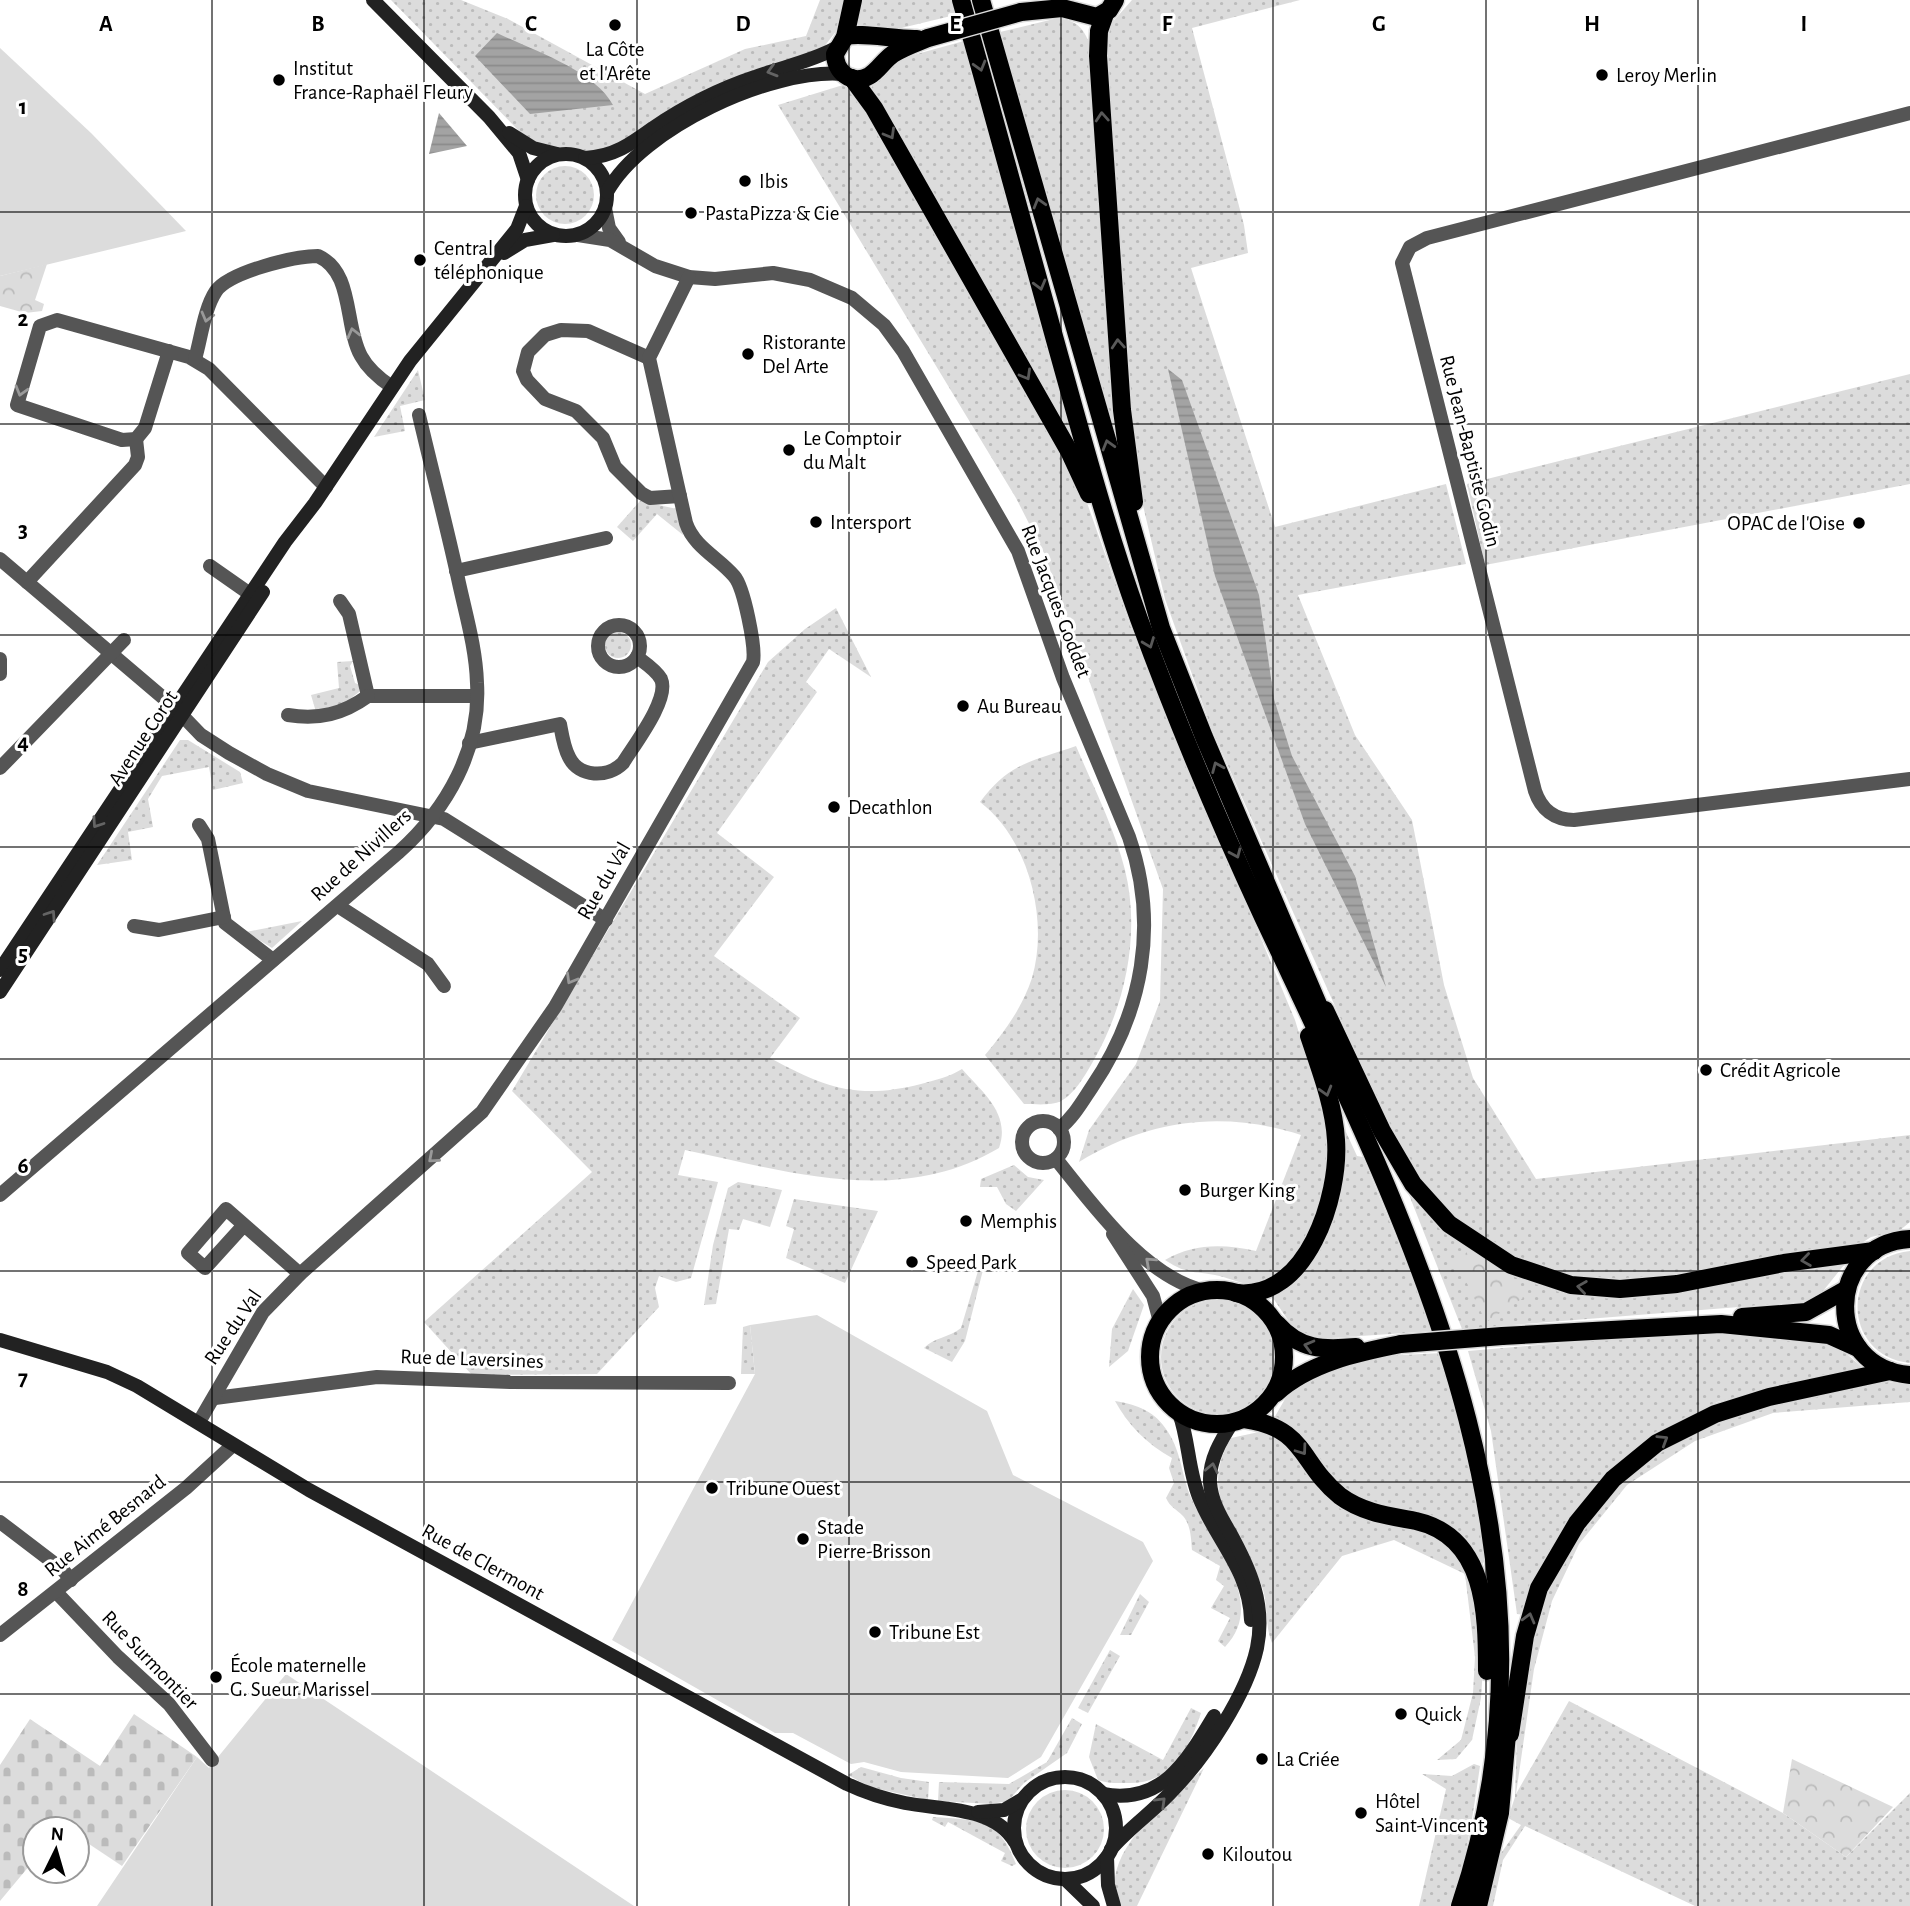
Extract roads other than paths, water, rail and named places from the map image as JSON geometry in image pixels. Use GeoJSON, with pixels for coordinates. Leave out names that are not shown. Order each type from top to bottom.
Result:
{"type":"FeatureCollection","features":[{"type":"Feature","properties":{"kind":"main road"},"geometry":{"type":"LineString","coordinates":[[853,0],[835,60],[874,108],[1069,451],[1131,596],[1175,712],[1261,912],[1305,1026],[1335,1129],[1336,1165],[1322,1222],[1294,1271],[1265,1291],[1205,1291],[1181,1300],[1160,1322],[1151,1347],[1151,1370],[1162,1395],[1179,1413],[1204,1423],[1238,1421],[1271,1424],[1288,1433],[1325,1481],[1346,1500],[1373,1512],[1434,1527],[1460,1544],[1472,1561],[1485,1618],[1488,1681],[1484,1764],[1470,1876]]}},
{"type":"Feature","properties":{"kind":"main road"},"geometry":{"type":"LineString","coordinates":[[961,0],[1081,434],[1131,596]]}},
{"type":"Feature","properties":{"kind":"main road"},"geometry":{"type":"LineString","coordinates":[[981,0],[1147,582],[1170,650],[1204,737],[1435,1278],[1475,1402],[1491,1477],[1506,1573],[1509,1625],[1507,1758]]}},
{"type":"Feature","properties":{"kind":"main road"},"geometry":{"type":"LineString","coordinates":[[1021,12],[1046,0]]}},
{"type":"Feature","properties":{"kind":"main road"},"geometry":{"type":"LineString","coordinates":[[847,76],[869,76],[900,49],[928,38],[1021,12],[1076,6],[1093,17],[1113,5]]}},
{"type":"Feature","properties":{"kind":"main road"},"geometry":{"type":"LineString","coordinates":[[1113,5],[1098,46],[1122,410],[1147,582]]}},
{"type":"Feature","properties":{"kind":"main road"},"geometry":{"type":"LineString","coordinates":[[841,42],[856,33],[892,40],[928,38]]}},
{"type":"Feature","properties":{"kind":"main road"},"geometry":{"type":"LineString","coordinates":[[870,36],[880,50],[878,66]]}},
{"type":"Feature","properties":{"kind":"main road"},"geometry":{"type":"LineString","coordinates":[[1261,912],[1313,1021],[1417,1261],[1447,1341],[1471,1428],[1494,1558],[1499,1660],[1491,1777],[1470,1876],[1460,1906]]}},
{"type":"Feature","properties":{"kind":"main road"},"geometry":{"type":"LineString","coordinates":[[1293,942],[1382,1131],[1413,1185],[1449,1224],[1491,1254],[1522,1269],[1571,1285],[1620,1289],[1677,1284],[1784,1263],[1874,1251],[1906,1237]]}},
{"type":"Feature","properties":{"kind":"main road"},"geometry":{"type":"LineString","coordinates":[[1858,1348],[1846,1323],[1847,1289],[1859,1265],[1874,1251]]}},
{"type":"Feature","properties":{"kind":"main road"},"geometry":{"type":"LineString","coordinates":[[1236,1293],[1255,1302],[1292,1339],[1316,1349],[1686,1324],[1806,1312],[1847,1289]]}},
{"type":"Feature","properties":{"kind":"main road"},"geometry":{"type":"LineString","coordinates":[[1269,1400],[1280,1381],[1284,1361],[1282,1340],[1273,1321]]}},
{"type":"Feature","properties":{"kind":"main road"},"geometry":{"type":"LineString","coordinates":[[1686,1324],[1820,1334],[1858,1348],[1875,1363],[1890,1371],[1910,1375]]}},
{"type":"Feature","properties":{"kind":"main road"},"geometry":{"type":"LineString","coordinates":[[1238,1421],[1269,1400],[1287,1383],[1307,1372],[1362,1353],[1401,1344]]}},
{"type":"Feature","properties":{"kind":"main road"},"geometry":{"type":"LineString","coordinates":[[1478,1906],[1498,1822],[1525,1636],[1535,1599],[1562,1546],[1590,1504],[1613,1479],[1657,1443],[1715,1414],[1769,1397],[1890,1371]]}},
{"type":"Feature","properties":{"kind":"street"},"geometry":{"type":"LineString","coordinates":[[373,0],[489,117],[519,153],[528,180],[526,206],[538,226],[555,235],[578,235],[595,225],[605,208],[607,192],[620,171],[638,151],[699,114],[759,89],[799,77],[847,76]]}},
{"type":"Feature","properties":{"kind":"street"},"geometry":{"type":"LineString","coordinates":[[489,117],[525,144],[559,155],[585,159],[604,156],[622,149],[677,113],[722,90],[810,60],[841,42]]}},
{"type":"Feature","properties":{"kind":"street","name":"Rue Jean-Baptiste Godin"},"geometry":{"type":"LineString","coordinates":[[1910,113],[1426,238],[1410,247],[1402,269],[1535,791],[1545,809],[1562,819],[1574,820],[1910,779]]}},
{"type":"Feature","properties":{"kind":"street"},"geometry":{"type":"LineString","coordinates":[[528,180],[540,163],[559,155]]}},
{"type":"Feature","properties":{"kind":"street"},"geometry":{"type":"LineString","coordinates":[[585,159],[599,170],[607,192]]}},
{"type":"Feature","properties":{"kind":"street","name":"Avenue Corot"},"geometry":{"type":"LineString","coordinates":[[0,992],[250,594],[436,326],[517,229],[526,206]]}},
{"type":"Feature","properties":{"kind":"street","name":"Rue Jacques Goddet"},"geometry":{"type":"LineString","coordinates":[[605,208],[610,231],[625,248]]}},
{"type":"Feature","properties":{"kind":"street","name":"Avenue Corot"},"geometry":{"type":"LineString","coordinates":[[485,269],[517,244],[555,235]]}},
{"type":"Feature","properties":{"kind":"street","name":"Rue Jacques Goddet"},"geometry":{"type":"LineString","coordinates":[[578,235],[602,237],[663,269],[689,277],[787,274],[827,286],[865,307],[897,341],[1018,551],[1063,678],[1129,837],[1144,913],[1142,961],[1124,1032],[1105,1068],[1076,1110],[1059,1129]]}},
{"type":"Feature","properties":{"kind":"street"},"geometry":{"type":"LineString","coordinates":[[195,359],[212,299],[218,289],[255,270],[317,256],[339,272],[360,354],[374,373],[392,387]]}},
{"type":"Feature","properties":{"kind":"street"},"geometry":{"type":"LineString","coordinates":[[680,496],[645,496],[615,467],[603,438],[576,411],[545,399],[527,380],[523,371],[528,352],[549,332],[561,330],[588,331],[649,358],[689,277]]}},
{"type":"Feature","properties":{"kind":"street"},"geometry":{"type":"LineString","coordinates":[[136,439],[122,440],[17,405],[40,326],[57,320],[195,359],[326,487]]}},
{"type":"Feature","properties":{"kind":"street"},"geometry":{"type":"LineString","coordinates":[[27,582],[135,465],[138,457],[136,439],[145,428],[169,351]]}},
{"type":"Feature","properties":{"kind":"street","name":"Rue du Val"},"geometry":{"type":"LineString","coordinates":[[200,1422],[215,1398],[223,1376],[258,1320],[300,1274],[477,1119],[555,1007],[754,657],[738,581],[692,536],[680,496],[649,358]]}},
{"type":"Feature","properties":{"kind":"street","name":"Rue de Nivillers"},"geometry":{"type":"LineString","coordinates":[[0,1195],[413,839],[434,816],[453,786],[469,743],[477,696],[474,654],[419,415]]}},
{"type":"Feature","properties":{"kind":"street","name":"Avenue Corot"},"geometry":{"type":"LineString","coordinates":[[0,970],[292,545],[315,503]]}},
{"type":"Feature","properties":{"kind":"street"},"geometry":{"type":"LineString","coordinates":[[456,571],[606,538]]}},
{"type":"Feature","properties":{"kind":"street"},"geometry":{"type":"LineString","coordinates":[[0,559],[212,742],[267,775],[335,798],[434,816],[606,920]]}},
{"type":"Feature","properties":{"kind":"street"},"geometry":{"type":"LineString","coordinates":[[210,566],[250,594]]}},
{"type":"Feature","properties":{"kind":"street"},"geometry":{"type":"LineString","coordinates":[[340,601],[349,614],[368,696]]}},
{"type":"Feature","properties":{"kind":"street"},"geometry":{"type":"LineString","coordinates":[[0,768],[124,640]]}},
{"type":"Feature","properties":{"kind":"street"},"geometry":{"type":"LineString","coordinates":[[469,743],[560,724],[568,756],[576,767],[594,774],[613,771],[623,763],[662,697],[663,685],[658,675],[636,657]]}},
{"type":"Feature","properties":{"kind":"street"},"geometry":{"type":"LineString","coordinates":[[0,659],[0,674]]}},
{"type":"Feature","properties":{"kind":"street"},"geometry":{"type":"LineString","coordinates":[[288,715],[315,718],[341,712],[368,696],[477,696]]}},
{"type":"Feature","properties":{"kind":"street"},"geometry":{"type":"LineString","coordinates":[[199,825],[208,839],[224,917],[232,931],[272,960]]}},
{"type":"Feature","properties":{"kind":"street"},"geometry":{"type":"LineString","coordinates":[[338,905],[428,964],[444,986]]}},
{"type":"Feature","properties":{"kind":"street"},"geometry":{"type":"LineString","coordinates":[[134,926],[159,930],[224,917]]}},
{"type":"Feature","properties":{"kind":"street"},"geometry":{"type":"LineString","coordinates":[[1037,1122],[1049,1122],[1059,1129],[1064,1143],[1056,1159],[1044,1163],[1032,1161],[1024,1152],[1022,1139],[1026,1129],[1037,1122]]}},
{"type":"Feature","properties":{"kind":"street"},"geometry":{"type":"LineString","coordinates":[[1056,1159],[1104,1218],[1150,1289],[1160,1322]]}},
{"type":"Feature","properties":{"kind":"street"},"geometry":{"type":"LineString","coordinates":[[1104,1218],[1170,1278],[1205,1291]]}},
{"type":"Feature","properties":{"kind":"street"},"geometry":{"type":"LineString","coordinates":[[244,1225],[300,1274]]}},
{"type":"Feature","properties":{"kind":"street","name":"Rue de Clermont"},"geometry":{"type":"LineString","coordinates":[[0,1340],[115,1375],[200,1422],[233,1445],[356,1516],[841,1781],[894,1800],[990,1819],[1006,1829],[1015,1842]]}},
{"type":"Feature","properties":{"kind":"street","name":"Rue de Laversines"},"geometry":{"type":"LineString","coordinates":[[215,1398],[377,1377],[510,1382],[729,1383]]}},
{"type":"Feature","properties":{"kind":"street"},"geometry":{"type":"LineString","coordinates":[[1179,1413],[1199,1497],[1245,1586],[1251,1617],[1248,1642],[1238,1675],[1202,1737],[1177,1770],[1162,1784],[1141,1795],[1103,1794],[1081,1780],[1058,1777],[1037,1786],[1023,1799],[1014,1822],[1015,1842],[1024,1859],[1034,1869],[1049,1877],[1065,1880],[1086,1875],[1174,1789],[1196,1763],[1240,1690],[1255,1654],[1259,1616],[1257,1590],[1246,1561],[1215,1506],[1210,1482],[1216,1453],[1238,1421]]}},
{"type":"Feature","properties":{"kind":"street","name":"Rue Aimé Besnard"},"geometry":{"type":"LineString","coordinates":[[0,1635],[197,1478],[233,1445]]}},
{"type":"Feature","properties":{"kind":"street"},"geometry":{"type":"LineString","coordinates":[[0,1522],[63,1570],[71,1580]]}},
{"type":"Feature","properties":{"kind":"street","name":"Rue Surmontier"},"geometry":{"type":"LineString","coordinates":[[55,1592],[118,1657],[169,1704],[212,1760]]}},
{"type":"Feature","properties":{"kind":"street"},"geometry":{"type":"LineString","coordinates":[[1103,1794],[1115,1821],[1109,1853],[1108,1885],[1114,1906]]}},
{"type":"Feature","properties":{"kind":"street","name":"Rue de Clermont"},"geometry":{"type":"LineString","coordinates":[[950,1810],[997,1811],[1010,1808],[1023,1799]]}},
{"type":"Feature","properties":{"kind":"street"},"geometry":{"type":"LineString","coordinates":[[1065,1880],[1093,1906]]}},
{"type":"Feature","properties":{"kind":"place","name":"La Côte et l'Arête"},"geometry":{"type":"Point","coordinates":[615,25]}},
{"type":"Feature","properties":{"kind":"place","name":"Leroy Merlin"},"geometry":{"type":"Point","coordinates":[1602,75]}},
{"type":"Feature","properties":{"kind":"place","name":"Institut France-Raphaël Fleury"},"geometry":{"type":"Point","coordinates":[279,80]}},
{"type":"Feature","properties":{"kind":"place","name":"Ibis"},"geometry":{"type":"Point","coordinates":[745,181]}},
{"type":"Feature","properties":{"kind":"place","name":"PastaPizza & Cie"},"geometry":{"type":"Point","coordinates":[691,213]}},
{"type":"Feature","properties":{"kind":"place","name":"Central téléphonique"},"geometry":{"type":"Point","coordinates":[420,260]}},
{"type":"Feature","properties":{"kind":"place","name":"Ristorante Del Arte"},"geometry":{"type":"Point","coordinates":[748,354]}},
{"type":"Feature","properties":{"kind":"place","name":"Le Comptoir du Malt"},"geometry":{"type":"Point","coordinates":[789,450]}},
{"type":"Feature","properties":{"kind":"place","name":"Intersport"},"geometry":{"type":"Point","coordinates":[816,522]}},
{"type":"Feature","properties":{"kind":"place","name":"OPAC de l'Oise"},"geometry":{"type":"Point","coordinates":[1859,523]}},
{"type":"Feature","properties":{"kind":"place","name":"Au Bureau"},"geometry":{"type":"Point","coordinates":[963,706]}},
{"type":"Feature","properties":{"kind":"place","name":"Decathlon"},"geometry":{"type":"Point","coordinates":[834,807]}},
{"type":"Feature","properties":{"kind":"place","name":"Crédit Agricole"},"geometry":{"type":"Point","coordinates":[1706,1070]}},
{"type":"Feature","properties":{"kind":"place","name":"Burger King"},"geometry":{"type":"Point","coordinates":[1185,1190]}},
{"type":"Feature","properties":{"kind":"place","name":"Memphis"},"geometry":{"type":"Point","coordinates":[966,1221]}},
{"type":"Feature","properties":{"kind":"place","name":"Speed Park"},"geometry":{"type":"Point","coordinates":[912,1262]}},
{"type":"Feature","properties":{"kind":"place","name":"Tribune Ouest"},"geometry":{"type":"Point","coordinates":[712,1488]}},
{"type":"Feature","properties":{"kind":"place","name":"Stade Pierre-Brisson"},"geometry":{"type":"Point","coordinates":[803,1539]}},
{"type":"Feature","properties":{"kind":"place","name":"Tribune Est"},"geometry":{"type":"Point","coordinates":[875,1632]}},
{"type":"Feature","properties":{"kind":"place","name":"École maternelle G. Sueur Marissel"},"geometry":{"type":"Point","coordinates":[216,1677]}},
{"type":"Feature","properties":{"kind":"place","name":"Quick"},"geometry":{"type":"Point","coordinates":[1401,1714]}},
{"type":"Feature","properties":{"kind":"place","name":"La Criée"},"geometry":{"type":"Point","coordinates":[1262,1759]}},
{"type":"Feature","properties":{"kind":"place","name":"Hôtel Saint-Vincent"},"geometry":{"type":"Point","coordinates":[1361,1813]}},
{"type":"Feature","properties":{"kind":"place","name":"Kiloutou"},"geometry":{"type":"Point","coordinates":[1208,1854]}}]}
